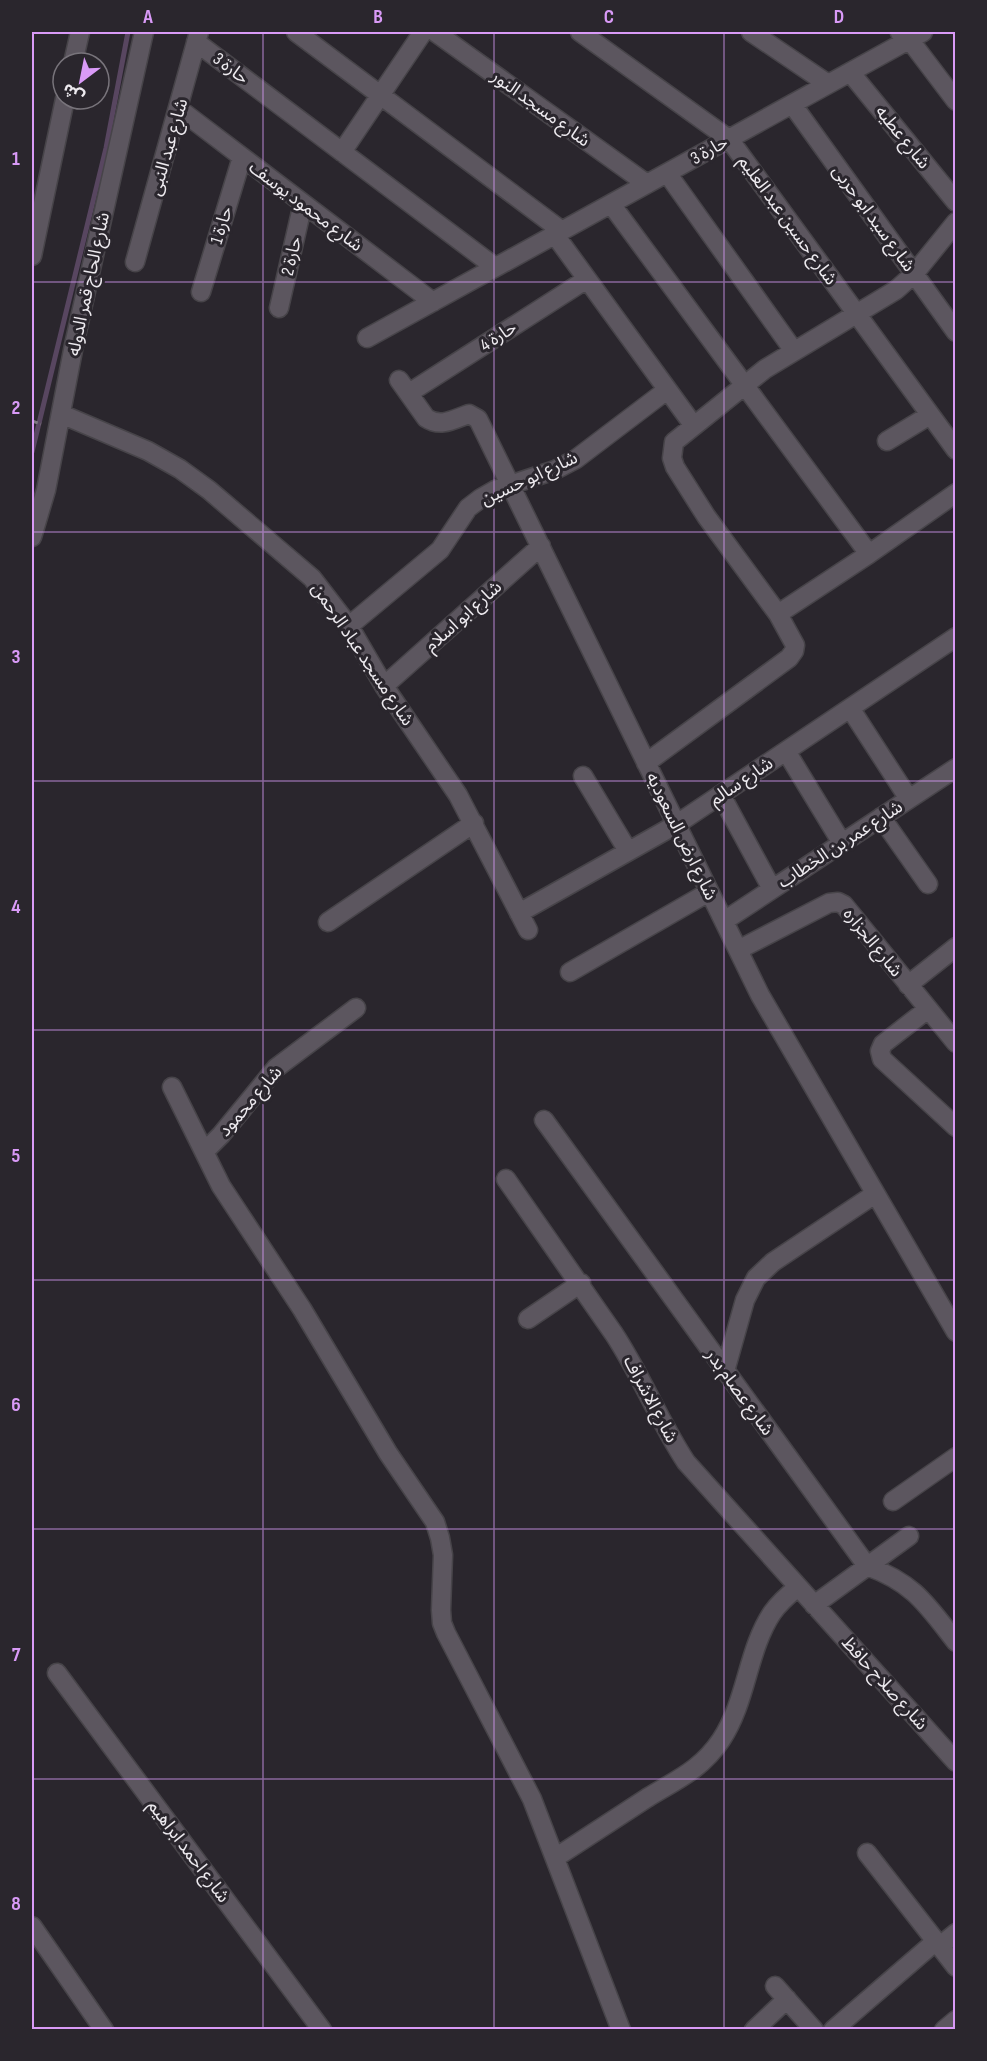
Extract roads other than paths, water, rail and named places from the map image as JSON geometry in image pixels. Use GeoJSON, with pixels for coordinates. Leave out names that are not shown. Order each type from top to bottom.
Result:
{"type":"FeatureCollection","features":[{"type":"Feature","properties":{"kind":"street"},"geometry":{"type":"LineString","coordinates":[[76,51],[80,32]]}},
{"type":"Feature","properties":{"kind":"street","name":"شارع الحاج قمر الدوله"},"geometry":{"type":"LineString","coordinates":[[32,537],[46,490],[74,345],[144,32]]}},
{"type":"Feature","properties":{"kind":"street"},"geometry":{"type":"LineString","coordinates":[[297,32],[558,233],[587,279],[694,426]]}},
{"type":"Feature","properties":{"kind":"street"},"geometry":{"type":"LineString","coordinates":[[342,152],[423,32]]}},
{"type":"Feature","properties":{"kind":"street","name":"شارع مسجد النور"},"geometry":{"type":"LineString","coordinates":[[435,32],[647,184]]}},
{"type":"Feature","properties":{"kind":"street","name":"شارع حسين عبد العليم"},"geometry":{"type":"LineString","coordinates":[[580,32],[729,139],[956,450]]}},
{"type":"Feature","properties":{"kind":"street"},"geometry":{"type":"LineString","coordinates":[[751,32],[828,84]]}},
{"type":"Feature","properties":{"kind":"street"},"geometry":{"type":"LineString","coordinates":[[910,34],[956,101]]}},
{"type":"Feature","properties":{"kind":"street","name":"حارة 3"},"geometry":{"type":"LineString","coordinates":[[367,338],[850,72],[910,34]]}},
{"type":"Feature","properties":{"kind":"street","name":"حارة 3"},"geometry":{"type":"LineString","coordinates":[[198,37],[342,152],[495,267]]}},
{"type":"Feature","properties":{"kind":"street","name":"شارع عبد النبى"},"geometry":{"type":"LineString","coordinates":[[135,262],[198,37]]}},
{"type":"Feature","properties":{"kind":"street","name":"شارع عطيه"},"geometry":{"type":"LineString","coordinates":[[850,72],[956,202]]}},
{"type":"Feature","properties":{"kind":"street","name":"شارع سيد ابو حربى"},"geometry":{"type":"LineString","coordinates":[[792,104],[956,332]]}},
{"type":"Feature","properties":{"kind":"street","name":"شارع محمود يوسف"},"geometry":{"type":"LineString","coordinates":[[179,110],[433,302]]}},
{"type":"Feature","properties":{"kind":"street"},"geometry":{"type":"LineString","coordinates":[[32,256],[62,111]]}},
{"type":"Feature","properties":{"kind":"street","name":"حارة 1"},"geometry":{"type":"LineString","coordinates":[[201,292],[242,157]]}},
{"type":"Feature","properties":{"kind":"street"},"geometry":{"type":"LineString","coordinates":[[667,173],[794,351]]}},
{"type":"Feature","properties":{"kind":"street","name":"حارة 2"},"geometry":{"type":"LineString","coordinates":[[279,308],[303,203]]}},
{"type":"Feature","properties":{"kind":"street"},"geometry":{"type":"LineString","coordinates":[[610,204],[869,554]]}},
{"type":"Feature","properties":{"kind":"street"},"geometry":{"type":"LineString","coordinates":[[646,763],[789,658],[795,645],[778,614],[706,516],[675,467],[672,458],[674,442],[744,384],[896,290],[914,274],[956,222]]}},
{"type":"Feature","properties":{"kind":"street","name":"حارة 4"},"geometry":{"type":"LineString","coordinates":[[404,386],[587,279]]}},
{"type":"Feature","properties":{"kind":"street","name":"شارع ارض السعوديه"},"geometry":{"type":"LineString","coordinates":[[404,386],[426,418],[431,421],[443,423],[469,414],[476,416],[760,995],[956,1332]]}},
{"type":"Feature","properties":{"kind":"street","name":"شارع ابو حسين"},"geometry":{"type":"LineString","coordinates":[[349,626],[440,550],[468,508],[481,498],[495,490],[555,470],[576,459],[667,390]]}},
{"type":"Feature","properties":{"kind":"street","name":"شارع مسجد عباد الرحمن"},"geometry":{"type":"LineString","coordinates":[[61,414],[148,451],[180,469],[209,490],[312,578],[349,626],[384,686],[442,768],[474,823],[528,930]]}},
{"type":"Feature","properties":{"kind":"street"},"geometry":{"type":"LineString","coordinates":[[887,441],[930,415]]}},
{"type":"Feature","properties":{"kind":"street"},"geometry":{"type":"LineString","coordinates":[[778,614],[956,493]]}},
{"type":"Feature","properties":{"kind":"street","name":"شارع ابو اسلام"},"geometry":{"type":"LineString","coordinates":[[384,686],[541,546]]}},
{"type":"Feature","properties":{"kind":"street","name":"شارع سالم"},"geometry":{"type":"LineString","coordinates":[[519,912],[677,824],[956,637]]}},
{"type":"Feature","properties":{"kind":"street"},"geometry":{"type":"LineString","coordinates":[[850,708],[909,799]]}},
{"type":"Feature","properties":{"kind":"street"},"geometry":{"type":"LineString","coordinates":[[786,751],[842,843]]}},
{"type":"Feature","properties":{"kind":"street","name":"شارع عمر بن الخطاب"},"geometry":{"type":"LineString","coordinates":[[724,921],[881,817],[954,773]]}},
{"type":"Feature","properties":{"kind":"street"},"geometry":{"type":"LineString","coordinates":[[582,776],[628,851]]}},
{"type":"Feature","properties":{"kind":"street"},"geometry":{"type":"LineString","coordinates":[[721,795],[772,889]]}},
{"type":"Feature","properties":{"kind":"street"},"geometry":{"type":"LineString","coordinates":[[881,817],[928,884]]}},
{"type":"Feature","properties":{"kind":"street"},"geometry":{"type":"LineString","coordinates":[[328,922],[474,823]]}},
{"type":"Feature","properties":{"kind":"street"},"geometry":{"type":"LineString","coordinates":[[570,972],[709,892]]}},
{"type":"Feature","properties":{"kind":"street","name":"شارع الجزاره"},"geometry":{"type":"LineString","coordinates":[[738,950],[829,903],[838,902],[844,905],[956,1043]]}},
{"type":"Feature","properties":{"kind":"street"},"geometry":{"type":"LineString","coordinates":[[908,985],[956,947]]}},
{"type":"Feature","properties":{"kind":"street","name":"شارع محمود"},"geometry":{"type":"LineString","coordinates":[[204,1152],[227,1129],[276,1068],[356,1008]]}},
{"type":"Feature","properties":{"kind":"street"},"geometry":{"type":"LineString","coordinates":[[928,1009],[884,1044],[880,1055],[956,1127]]}},
{"type":"Feature","properties":{"kind":"street"},"geometry":{"type":"LineString","coordinates":[[172,1087],[221,1186],[302,1309],[388,1452],[435,1522],[443,1555],[441,1610],[446,1633],[532,1798],[621,2030]]}},
{"type":"Feature","properties":{"kind":"street","name":"شارع عصام بدر"},"geometry":{"type":"LineString","coordinates":[[544,1120],[867,1566]]}},
{"type":"Feature","properties":{"kind":"street","name":"شارع الاشراف"},"geometry":{"type":"LineString","coordinates":[[506,1179],[581,1283],[630,1359],[686,1462],[814,1605]]}},
{"type":"Feature","properties":{"kind":"street"},"geometry":{"type":"LineString","coordinates":[[725,1371],[745,1300],[756,1278],[773,1262],[875,1194]]}},
{"type":"Feature","properties":{"kind":"street"},"geometry":{"type":"LineString","coordinates":[[528,1320],[581,1283]]}},
{"type":"Feature","properties":{"kind":"street"},"geometry":{"type":"LineString","coordinates":[[893,1501],[956,1457]]}},
{"type":"Feature","properties":{"kind":"street"},"geometry":{"type":"LineString","coordinates":[[814,1605],[909,1536]]}},
{"type":"Feature","properties":{"kind":"street"},"geometry":{"type":"LineString","coordinates":[[867,1566],[897,1579],[910,1588],[922,1599],[956,1642]]}},
{"type":"Feature","properties":{"kind":"street"},"geometry":{"type":"LineString","coordinates":[[555,1858],[648,1797],[684,1778],[704,1762],[722,1739],[736,1710],[764,1627],[784,1598],[798,1587]]}},
{"type":"Feature","properties":{"kind":"street","name":"شارع صلاح حافظ"},"geometry":{"type":"LineString","coordinates":[[814,1605],[956,1761]]}},
{"type":"Feature","properties":{"kind":"street","name":"شارع احمد ابراهيم"},"geometry":{"type":"LineString","coordinates":[[57,1673],[322,2030]]}},
{"type":"Feature","properties":{"kind":"street"},"geometry":{"type":"LineString","coordinates":[[867,1853],[956,1967]]}},
{"type":"Feature","properties":{"kind":"street"},"geometry":{"type":"LineString","coordinates":[[32,1926],[104,2030]]}},
{"type":"Feature","properties":{"kind":"street"},"geometry":{"type":"LineString","coordinates":[[833,2030],[938,1944],[956,1933]]}},
{"type":"Feature","properties":{"kind":"street"},"geometry":{"type":"LineString","coordinates":[[754,2030],[781,1993],[814,2030]]}},
{"type":"Feature","properties":{"kind":"street"},"geometry":{"type":"LineString","coordinates":[[944,2030],[956,2020]]}},
{"type":"Feature","properties":{"kind":"waterway"},"geometry":{"type":"LineString","coordinates":[[32,452],[106,148],[128,32]]}}]}
